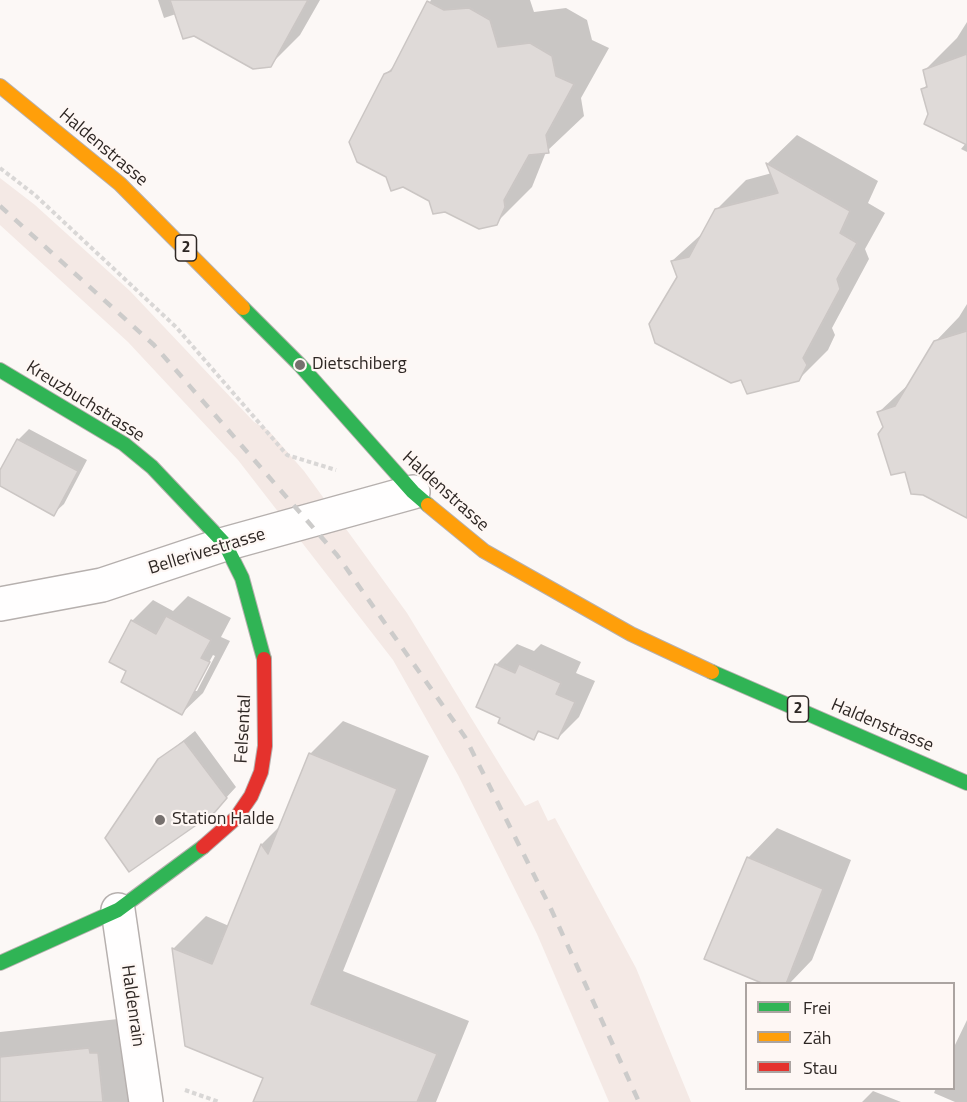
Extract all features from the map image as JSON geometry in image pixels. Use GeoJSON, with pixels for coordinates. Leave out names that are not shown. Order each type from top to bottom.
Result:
{"type":"FeatureCollection","features":[{"type":"Feature","properties":{"kind":"main road","name":"Haldenstrasse"},"geometry":{"type":"LineString","coordinates":[[0,86],[120,184],[300,365],[413,492],[484,551],[631,634],[707,670],[967,783]]}},
{"type":"Feature","properties":{"kind":"main road","name":"Kreuzbuchstrasse"},"geometry":{"type":"LineString","coordinates":[[0,370],[124,444],[152,466],[225,544]]}},
{"type":"Feature","properties":{"kind":"main road","name":"Felsental"},"geometry":{"type":"LineString","coordinates":[[0,963],[118,910],[217,837],[236,818],[251,796],[261,772],[266,746],[264,657],[242,579],[225,544]]}},
{"type":"Feature","properties":{"kind":"street","name":"Bellerivestrasse"},"geometry":{"type":"LineString","coordinates":[[0,604],[102,585],[225,544],[413,492]]}},
{"type":"Feature","properties":{"kind":"street","name":"Haldenrain"},"geometry":{"type":"LineString","coordinates":[[118,910],[146,1102]]}},
{"type":"Feature","properties":{"kind":"path"},"geometry":{"type":"LineString","coordinates":[[0,168],[35,195],[176,327],[287,455],[344,472]]}},
{"type":"Feature","properties":{"kind":"shaded area"},"geometry":{"type":"Polygon","coordinates":[[[0,178],[35,205],[130,291],[254,422],[268,430],[304,471],[407,613],[525,806],[538,800],[548,821],[555,818],[636,968],[691,1102],[609,1102],[537,934],[458,775],[393,660],[238,460],[128,342],[0,225],[0,178]]]}},
{"type":"Feature","properties":{"kind":"building"},"geometry":{"type":"Polygon","coordinates":[[[170,0],[308,0],[271,67],[253,69],[194,36],[183,39],[170,0]]]}},
{"type":"Feature","properties":{"kind":"building"},"geometry":{"type":"Polygon","coordinates":[[[427,1],[444,10],[469,8],[490,20],[498,47],[530,43],[552,56],[556,76],[574,84],[546,135],[549,153],[529,155],[504,200],[505,207],[497,225],[479,229],[445,212],[433,214],[429,201],[403,187],[391,191],[386,177],[357,162],[349,142],[384,74],[391,71],[427,1]]]}},
{"type":"Feature","properties":{"kind":"building"},"geometry":{"type":"Polygon","coordinates":[[[967,54],[967,145],[924,124],[928,114],[921,89],[927,87],[923,70],[967,54]]]}},
{"type":"Feature","properties":{"kind":"building"},"geometry":{"type":"Polygon","coordinates":[[[766,163],[850,211],[840,233],[857,243],[837,279],[840,289],[803,358],[807,365],[799,381],[747,394],[741,380],[731,383],[655,343],[649,324],[677,277],[671,261],[689,257],[715,209],[778,193],[766,163]]]}},
{"type":"Feature","properties":{"kind":"building"},"geometry":{"type":"Polygon","coordinates":[[[967,331],[967,518],[923,495],[911,494],[905,472],[891,475],[878,434],[883,427],[877,412],[895,406],[934,341],[967,331]]]}},
{"type":"Feature","properties":{"kind":"building"},"geometry":{"type":"Polygon","coordinates":[[[17,439],[78,471],[54,516],[0,486],[0,470],[17,439]]]}},
{"type":"Feature","properties":{"kind":"building"},"geometry":{"type":"Polygon","coordinates":[[[166,616],[211,640],[201,658],[210,662],[182,715],[121,682],[126,671],[109,662],[131,620],[156,634],[166,616]]]}},
{"type":"Feature","properties":{"kind":"building"},"geometry":{"type":"Polygon","coordinates":[[[495,664],[515,673],[519,664],[561,683],[556,694],[575,702],[558,739],[538,731],[534,740],[498,723],[500,718],[476,707],[495,664]]]}},
{"type":"Feature","properties":{"kind":"building","name":"Station Halde"},"geometry":{"type":"Polygon","coordinates":[[[184,741],[227,798],[215,812],[129,872],[105,838],[158,759],[184,741]]]}},
{"type":"Feature","properties":{"kind":"building"},"geometry":{"type":"Polygon","coordinates":[[[309,753],[397,789],[311,1004],[437,1054],[417,1102],[253,1102],[263,1078],[185,1046],[172,948],[212,964],[261,844],[268,854],[309,753]]]}},
{"type":"Feature","properties":{"kind":"building"},"geometry":{"type":"Polygon","coordinates":[[[747,857],[823,889],[787,982],[759,982],[704,959],[747,857]]]}},
{"type":"Feature","properties":{"kind":"building"},"geometry":{"type":"Polygon","coordinates":[[[89,1048],[90,1053],[98,1053],[103,1102],[0,1102],[0,1057],[89,1048]]]}},
{"type":"Feature","properties":{"kind":"railway"},"geometry":{"type":"LineString","coordinates":[[0,206],[154,345],[337,555],[465,737],[551,909],[639,1102]]}},
{"type":"Feature","properties":{"kind":"traffic: fast"},"geometry":{"type":"LineString","coordinates":[[243,308],[300,365],[413,492],[428,505]]}},
{"type":"Feature","properties":{"kind":"traffic: fast"},"geometry":{"type":"LineString","coordinates":[[0,370],[124,444],[152,467],[225,544],[242,578],[264,659]]}},
{"type":"Feature","properties":{"kind":"traffic: fast"},"geometry":{"type":"LineString","coordinates":[[712,672],[967,783]]}},
{"type":"Feature","properties":{"kind":"traffic: fast"},"geometry":{"type":"LineString","coordinates":[[0,963],[118,910],[203,847]]}},
{"type":"Feature","properties":{"kind":"traffic: slow"},"geometry":{"type":"LineString","coordinates":[[0,86],[120,184],[243,308]]}},
{"type":"Feature","properties":{"kind":"traffic: slow"},"geometry":{"type":"LineString","coordinates":[[428,505],[484,551],[631,634],[712,672]]}},
{"type":"Feature","properties":{"kind":"traffic: jam"},"geometry":{"type":"LineString","coordinates":[[203,847],[236,818],[251,796],[261,772],[265,746],[264,659]]}},
{"type":"Feature","properties":{"kind":"place","name":"Dietschiberg"},"geometry":{"type":"Point","coordinates":[300,365]}},
{"type":"Feature","properties":{"kind":"place","name":"Station Halde"},"geometry":{"type":"Point","coordinates":[160,820]}}]}
